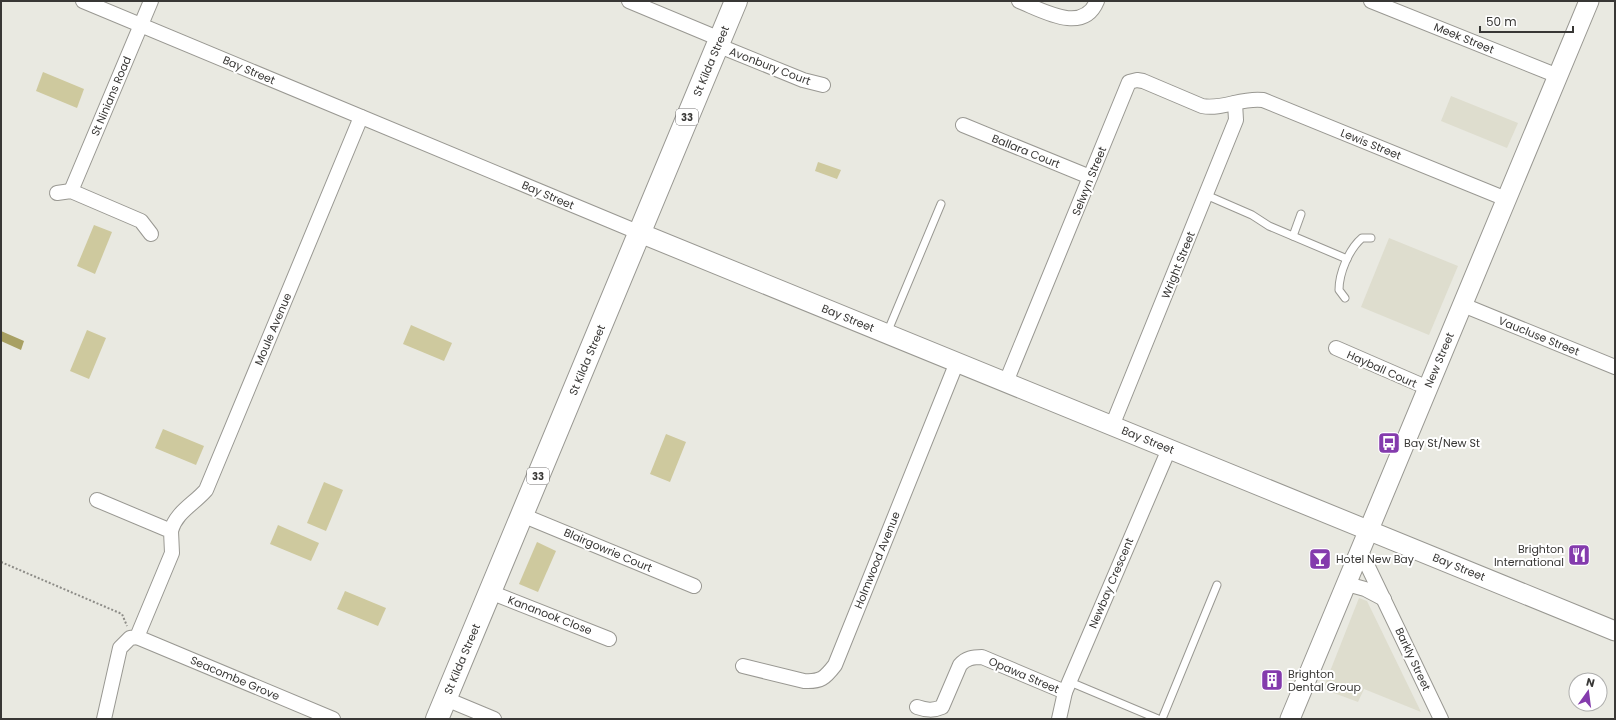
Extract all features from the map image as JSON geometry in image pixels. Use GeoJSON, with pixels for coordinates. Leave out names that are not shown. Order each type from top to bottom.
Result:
{"type":"FeatureCollection","features":[{"type":"Feature","properties":{"kind":"main road","name":"St Kilda Street"},"geometry":{"type":"LineString","coordinates":[[437,719],[736,1]]}},
{"type":"Feature","properties":{"kind":"street","name":"Bay Street"},"geometry":{"type":"LineString","coordinates":[[83,1],[640,233],[1615,631]]}},
{"type":"Feature","properties":{"kind":"street","name":"St Ninians Road"},"geometry":{"type":"LineString","coordinates":[[151,1],[64,192],[141,221],[151,234]]}},
{"type":"Feature","properties":{"kind":"street","name":"Avonbury Court"},"geometry":{"type":"LineString","coordinates":[[629,1],[803,80],[823,85]]}},
{"type":"Feature","properties":{"kind":"street"},"geometry":{"type":"LineString","coordinates":[[1019,1],[1061,18],[1071,19],[1084,17],[1097,1]]}},
{"type":"Feature","properties":{"kind":"street","name":"Meek Street"},"geometry":{"type":"LineString","coordinates":[[1371,1],[1558,76]]}},
{"type":"Feature","properties":{"kind":"street","name":"New Street"},"geometry":{"type":"LineString","coordinates":[[1290,719],[1589,1]]}},
{"type":"Feature","properties":{"kind":"street","name":"Selwyn Street"},"geometry":{"type":"LineString","coordinates":[[1006,382],[1129,82],[1137,80],[1143,81],[1202,106],[1218,107],[1235,103]]}},
{"type":"Feature","properties":{"kind":"street","name":"Lewis Street"},"geometry":{"type":"LineString","coordinates":[[1235,103],[1246,100],[1263,100],[1506,199]]}},
{"type":"Feature","properties":{"kind":"street","name":"Wright Street"},"geometry":{"type":"LineString","coordinates":[[1112,426],[1236,120],[1235,103]]}},
{"type":"Feature","properties":{"kind":"street","name":"Moule Avenue"},"geometry":{"type":"LineString","coordinates":[[171,531],[173,522],[180,514],[199,499],[206,490],[361,117]]}},
{"type":"Feature","properties":{"kind":"street","name":"Ballara Court"},"geometry":{"type":"LineString","coordinates":[[963,125],[1090,177]]}},
{"type":"Feature","properties":{"kind":"street","name":"Vaucluse Street"},"geometry":{"type":"LineString","coordinates":[[1462,305],[1615,367]]}},
{"type":"Feature","properties":{"kind":"street","name":"Hayball Court"},"geometry":{"type":"LineString","coordinates":[[1336,348],[1428,388]]}},
{"type":"Feature","properties":{"kind":"street","name":"Holmwood Avenue"},"geometry":{"type":"LineString","coordinates":[[743,666],[804,681],[821,680],[829,674],[835,665],[957,362]]}},
{"type":"Feature","properties":{"kind":"street","name":"Newbay Crescent"},"geometry":{"type":"LineString","coordinates":[[1059,719],[1067,687],[1168,448]]}},
{"type":"Feature","properties":{"kind":"street"},"geometry":{"type":"LineString","coordinates":[[97,500],[171,531],[172,553],[137,637],[130,638],[120,648],[104,719]]}},
{"type":"Feature","properties":{"kind":"street","name":"Blairgowrie Court"},"geometry":{"type":"LineString","coordinates":[[522,515],[694,586]]}},
{"type":"Feature","properties":{"kind":"street","name":"Barkly Street"},"geometry":{"type":"LineString","coordinates":[[1360,550],[1441,719]]}},
{"type":"Feature","properties":{"kind":"street"},"geometry":{"type":"LineString","coordinates":[[1346,584],[1365,589],[1384,599]]}},
{"type":"Feature","properties":{"kind":"street","name":"Kananook Close"},"geometry":{"type":"LineString","coordinates":[[490,592],[609,639]]}},
{"type":"Feature","properties":{"kind":"street","name":"Seacombe Grove"},"geometry":{"type":"LineString","coordinates":[[137,637],[333,719]]}},
{"type":"Feature","properties":{"kind":"street","name":"Opawa Street"},"geometry":{"type":"LineString","coordinates":[[917,707],[927,710],[935,710],[942,707],[960,665],[974,657],[982,657],[1067,687]]}},
{"type":"Feature","properties":{"kind":"street"},"geometry":{"type":"LineString","coordinates":[[446,699],[494,719]]}},
{"type":"Feature","properties":{"kind":"lane"},"geometry":{"type":"LineString","coordinates":[[1206,195],[1252,214],[1269,226],[1347,259]]}},
{"type":"Feature","properties":{"kind":"lane"},"geometry":{"type":"LineString","coordinates":[[887,334],[941,204]]}},
{"type":"Feature","properties":{"kind":"lane"},"geometry":{"type":"LineString","coordinates":[[1293,236],[1301,214]]}},
{"type":"Feature","properties":{"kind":"lane"},"geometry":{"type":"LineString","coordinates":[[1345,298],[1339,290],[1339,284],[1347,259],[1357,241],[1362,238],[1371,238]]}},
{"type":"Feature","properties":{"kind":"lane"},"geometry":{"type":"LineString","coordinates":[[1162,719],[1217,585]]}},
{"type":"Feature","properties":{"kind":"lane"},"geometry":{"type":"LineString","coordinates":[[1067,687],[1158,719]]}},
{"type":"Feature","properties":{"kind":"path"},"geometry":{"type":"LineString","coordinates":[[1,562],[122,614]]}},
{"type":"Feature","properties":{"kind":"shaded area"},"geometry":{"type":"Polygon","coordinates":[[[43,72],[84,89],[77,108],[36,91],[43,72]]]}},
{"type":"Feature","properties":{"kind":"shaded area"},"geometry":{"type":"Polygon","coordinates":[[[1451,96],[1518,123],[1507,148],[1441,121],[1451,96]]]}},
{"type":"Feature","properties":{"kind":"shaded area"},"geometry":{"type":"Polygon","coordinates":[[[818,162],[841,170],[837,179],[815,171],[818,162]]]}},
{"type":"Feature","properties":{"kind":"shaded area"},"geometry":{"type":"Polygon","coordinates":[[[94,225],[112,232],[95,274],[77,266],[94,225]]]}},
{"type":"Feature","properties":{"kind":"shaded area"},"geometry":{"type":"Polygon","coordinates":[[[1389,238],[1458,266],[1429,335],[1361,307],[1389,238]]]}},
{"type":"Feature","properties":{"kind":"shaded area"},"geometry":{"type":"Polygon","coordinates":[[[411,325],[452,343],[444,361],[403,344],[411,325]]]}},
{"type":"Feature","properties":{"kind":"shaded area"},"geometry":{"type":"Polygon","coordinates":[[[87,330],[106,338],[89,379],[70,371],[87,330]]]}},
{"type":"Feature","properties":{"kind":"shaded area"},"geometry":{"type":"Polygon","coordinates":[[[1,331],[24,341],[21,350],[1,341],[1,331]]]}},
{"type":"Feature","properties":{"kind":"shaded area"},"geometry":{"type":"Polygon","coordinates":[[[163,429],[204,446],[196,465],[155,448],[163,429]]]}},
{"type":"Feature","properties":{"kind":"shaded area"},"geometry":{"type":"Polygon","coordinates":[[[666,434],[686,442],[670,482],[650,474],[666,434]]]}},
{"type":"Feature","properties":{"kind":"shaded area"},"geometry":{"type":"Polygon","coordinates":[[[324,482],[343,490],[326,531],[307,523],[324,482]]]}},
{"type":"Feature","properties":{"kind":"shaded area"},"geometry":{"type":"Polygon","coordinates":[[[278,525],[319,543],[311,561],[270,544],[278,525]]]}},
{"type":"Feature","properties":{"kind":"shaded area"},"geometry":{"type":"Polygon","coordinates":[[[537,542],[556,551],[538,592],[519,584],[537,542]]]}},
{"type":"Feature","properties":{"kind":"shaded area"},"geometry":{"type":"Polygon","coordinates":[[[345,591],[386,608],[378,626],[337,609],[345,591]]]}},
{"type":"Feature","properties":{"kind":"shaded area"},"geometry":{"type":"Polygon","coordinates":[[[1359,598],[1367,601],[1421,712],[1364,689],[1358,702],[1323,689],[1359,598]]]}},
{"type":"Feature","properties":{"kind":"place","name":"Bay St/New St"},"geometry":{"type":"Point","coordinates":[1389,443]}},
{"type":"Feature","properties":{"kind":"place","name":"Brighton International"},"geometry":{"type":"Point","coordinates":[1579,555]}},
{"type":"Feature","properties":{"kind":"place","name":"Hotel New Bay"},"geometry":{"type":"Point","coordinates":[1320,559]}},
{"type":"Feature","properties":{"kind":"place","name":"Brighton Dental Group"},"geometry":{"type":"Point","coordinates":[1272,680]}}]}
